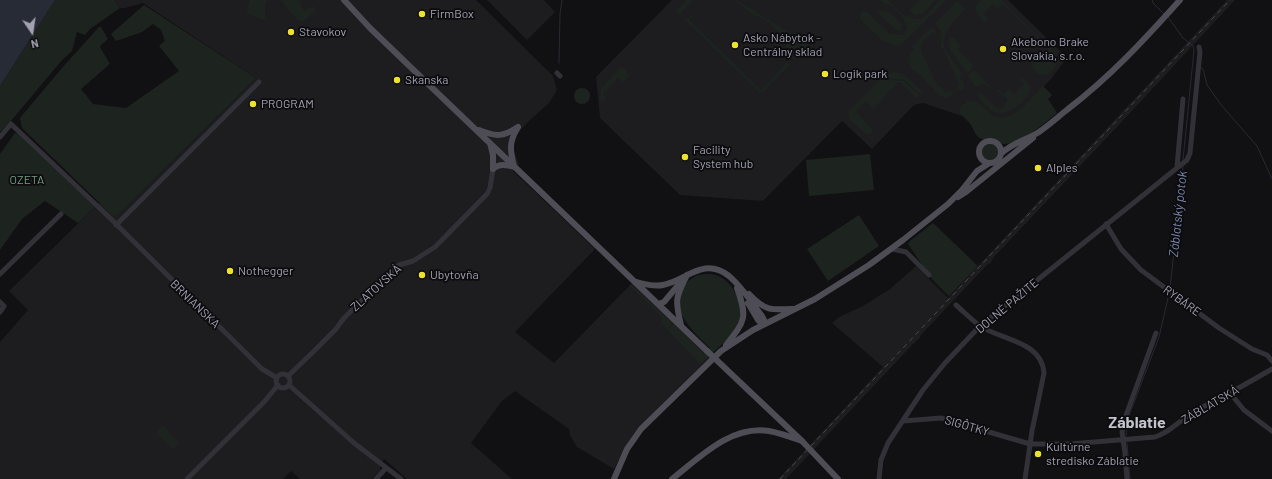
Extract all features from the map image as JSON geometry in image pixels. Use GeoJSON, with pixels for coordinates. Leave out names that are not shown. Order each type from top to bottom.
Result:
{"type":"FeatureCollection","features":[{"type":"Feature","properties":{"kind":"main road"},"geometry":{"type":"LineString","coordinates":[[344,0],[475,129],[802,441],[838,479]]}},
{"type":"Feature","properties":{"kind":"main road"},"geometry":{"type":"LineString","coordinates":[[614,479],[628,449],[641,429],[721,352],[743,336],[816,299],[849,279],[892,249],[1028,143],[1093,90],[1127,58],[1180,0]]}},
{"type":"Feature","properties":{"kind":"main road"},"geometry":{"type":"LineString","coordinates":[[475,129],[500,136],[518,127],[513,135],[510,146],[515,167]]}},
{"type":"Feature","properties":{"kind":"main road"},"geometry":{"type":"LineString","coordinates":[[953,200],[977,171],[988,164],[997,162],[1002,153],[1011,145],[1040,132]]}},
{"type":"Feature","properties":{"kind":"main road"},"geometry":{"type":"LineString","coordinates":[[977,171],[980,157],[979,149],[984,143],[992,141],[999,144],[1011,145]]}},
{"type":"Feature","properties":{"kind":"main road"},"geometry":{"type":"LineString","coordinates":[[490,143],[493,155],[493,170]]}},
{"type":"Feature","properties":{"kind":"main road"},"geometry":{"type":"LineString","coordinates":[[999,144],[1002,149],[1002,153]]}},
{"type":"Feature","properties":{"kind":"main road"},"geometry":{"type":"LineString","coordinates":[[980,157],[988,164]]}},
{"type":"Feature","properties":{"kind":"main road"},"geometry":{"type":"LineString","coordinates":[[493,170],[496,166],[500,165],[515,167]]}},
{"type":"Feature","properties":{"kind":"main road"},"geometry":{"type":"LineString","coordinates":[[636,282],[661,286],[701,269],[713,269],[724,273],[759,303],[770,309],[796,309]]}},
{"type":"Feature","properties":{"kind":"main road"},"geometry":{"type":"LineString","coordinates":[[658,304],[664,302],[686,275]]}},
{"type":"Feature","properties":{"kind":"main road"},"geometry":{"type":"LineString","coordinates":[[681,326],[676,301],[686,275]]}},
{"type":"Feature","properties":{"kind":"main road"},"geometry":{"type":"LineString","coordinates":[[736,283],[762,316],[764,320],[763,325]]}},
{"type":"Feature","properties":{"kind":"main road"},"geometry":{"type":"LineString","coordinates":[[721,352],[737,331],[743,320],[744,306],[736,283]]}},
{"type":"Feature","properties":{"kind":"main road"},"geometry":{"type":"LineString","coordinates":[[672,479],[724,440],[741,433],[768,430],[802,441]]}},
{"type":"Feature","properties":{"kind":"street","name":"DOLNÉ PAŽITE"},"geometry":{"type":"LineString","coordinates":[[879,479],[880,465],[885,448],[890,438],[923,390],[945,363],[980,326],[1185,162],[1190,153],[1200,52],[1199,47]]}},
{"type":"Feature","properties":{"kind":"street"},"geometry":{"type":"LineString","coordinates":[[116,225],[259,82]]}},
{"type":"Feature","properties":{"kind":"street"},"geometry":{"type":"LineString","coordinates":[[1179,166],[1183,99]]}},
{"type":"Feature","properties":{"kind":"street","name":"BRNIANSKA"},"geometry":{"type":"LineString","coordinates":[[0,137],[12,124],[262,369],[277,378]]}},
{"type":"Feature","properties":{"kind":"street","name":"ZLATOVSKÁ"},"geometry":{"type":"LineString","coordinates":[[288,376],[395,268],[413,261],[435,247],[487,194],[490,188],[493,170]]}},
{"type":"Feature","properties":{"kind":"street"},"geometry":{"type":"LineString","coordinates":[[0,274],[61,214]]}},
{"type":"Feature","properties":{"kind":"street","name":"RYBÁRE"},"geometry":{"type":"LineString","coordinates":[[1106,224],[1121,249],[1141,270],[1219,328],[1252,349],[1266,355],[1272,361]]}},
{"type":"Feature","properties":{"kind":"street"},"geometry":{"type":"LineString","coordinates":[[903,240],[906,252],[929,275]]}},
{"type":"Feature","properties":{"kind":"street"},"geometry":{"type":"LineString","coordinates":[[892,249],[906,252]]}},
{"type":"Feature","properties":{"kind":"street"},"geometry":{"type":"LineString","coordinates":[[0,302],[4,306],[0,312]]}},
{"type":"Feature","properties":{"kind":"street"},"geometry":{"type":"LineString","coordinates":[[956,305],[980,326],[1031,349],[1042,361],[1044,366],[1025,479]]}},
{"type":"Feature","properties":{"kind":"street"},"geometry":{"type":"LineString","coordinates":[[1127,479],[1122,432],[1125,418],[1156,333]]}},
{"type":"Feature","properties":{"kind":"street","name":"ZÁBLATSKÁ"},"geometry":{"type":"LineString","coordinates":[[1030,444],[1070,444],[1160,436],[1193,412],[1272,369]]}},
{"type":"Feature","properties":{"kind":"street"},"geometry":{"type":"LineString","coordinates":[[187,479],[264,402],[278,385],[277,378],[282,374],[288,376],[290,380],[289,385]]}},
{"type":"Feature","properties":{"kind":"street"},"geometry":{"type":"LineString","coordinates":[[278,385],[285,387],[289,385]]}},
{"type":"Feature","properties":{"kind":"street"},"geometry":{"type":"LineString","coordinates":[[289,385],[354,443],[401,479]]}},
{"type":"Feature","properties":{"kind":"street"},"geometry":{"type":"LineString","coordinates":[[1230,393],[1244,410],[1272,431]]}},
{"type":"Feature","properties":{"kind":"street","name":"SIGÔTKY"},"geometry":{"type":"LineString","coordinates":[[903,421],[941,418],[1030,444]]}},
{"type":"Feature","properties":{"kind":"street"},"geometry":{"type":"LineString","coordinates":[[376,479],[386,468]]}},
{"type":"Feature","properties":{"kind":"shaded area"},"geometry":{"type":"Polygon","coordinates":[[[0,0],[55,0],[0,86],[0,0]]]}},
{"type":"Feature","properties":{"kind":"shaded area"},"geometry":{"type":"Polygon","coordinates":[[[115,0],[476,0],[553,76],[557,90],[549,103],[513,138],[513,148],[519,164],[513,171],[595,249],[515,332],[554,363],[632,283],[669,317],[709,358],[639,426],[628,442],[614,469],[577,447],[570,435],[569,429],[515,391],[502,401],[471,443],[512,479],[407,479],[384,459],[380,470],[372,479],[300,479],[291,471],[283,479],[0,479],[0,342],[28,310],[9,291],[99,203],[118,215],[256,78],[143,3],[120,8],[115,0]]]}},
{"type":"Feature","properties":{"kind":"shaded area"},"geometry":{"type":"Polygon","coordinates":[[[487,0],[544,0],[555,12],[527,40],[487,0]]]}},
{"type":"Feature","properties":{"kind":"shaded area"},"geometry":{"type":"Polygon","coordinates":[[[672,0],[1008,0],[1067,58],[1051,79],[997,133],[974,120],[923,103],[914,105],[872,149],[842,121],[763,201],[680,195],[600,118],[596,77],[672,0]]]}},
{"type":"Feature","properties":{"kind":"shaded area"},"geometry":{"type":"Polygon","coordinates":[[[1227,0],[1235,0],[993,258],[991,263],[988,264],[786,479],[778,479],[883,367],[832,323],[839,317],[863,306],[890,289],[916,266],[948,298],[1227,0]]]}},
{"type":"Feature","properties":{"kind":"green space"},"geometry":{"type":"Polygon","coordinates":[[[55,0],[115,0],[120,8],[90,29],[85,35],[77,32],[72,51],[62,60],[0,132],[0,86],[55,0]]]}},
{"type":"Feature","properties":{"kind":"green space"},"geometry":{"type":"Polygon","coordinates":[[[249,0],[268,0],[265,3],[265,20],[247,14],[249,0]]]}},
{"type":"Feature","properties":{"kind":"green space"},"geometry":{"type":"Polygon","coordinates":[[[281,0],[299,0],[304,11],[313,6],[315,11],[304,21],[298,21],[281,0]]]}},
{"type":"Feature","properties":{"kind":"green space"},"geometry":{"type":"Polygon","coordinates":[[[687,0],[693,0],[680,14],[687,20],[692,15],[693,16],[689,20],[761,90],[787,63],[790,64],[796,58],[794,56],[797,53],[799,55],[798,53],[802,51],[802,48],[799,45],[792,50],[786,48],[787,46],[781,40],[779,42],[778,40],[780,38],[785,40],[785,38],[781,36],[782,34],[778,33],[778,30],[774,29],[774,27],[770,25],[771,23],[753,15],[735,0],[809,45],[761,94],[676,11],[687,0]]]}},
{"type":"Feature","properties":{"kind":"green space"},"geometry":{"type":"Polygon","coordinates":[[[888,0],[905,17],[908,15],[918,19],[930,12],[940,0],[946,0],[901,45],[896,46],[883,41],[860,19],[860,15],[863,11],[867,12],[891,35],[893,33],[897,35],[903,34],[907,28],[904,21],[905,20],[892,6],[885,4],[881,1],[888,0]]]}},
{"type":"Feature","properties":{"kind":"green space"},"geometry":{"type":"Polygon","coordinates":[[[920,0],[935,0],[922,14],[915,15],[909,11],[920,0]]]}},
{"type":"Feature","properties":{"kind":"green space"},"geometry":{"type":"Polygon","coordinates":[[[975,0],[958,16],[945,37],[944,44],[946,51],[961,72],[962,75],[959,77],[964,83],[964,88],[960,91],[959,89],[954,92],[958,88],[959,84],[943,48],[940,49],[942,31],[939,37],[939,46],[938,38],[941,31],[936,23],[957,1],[965,9],[975,0]]]}},
{"type":"Feature","properties":{"kind":"green space"},"geometry":{"type":"Polygon","coordinates":[[[981,0],[1001,0],[1056,54],[1058,60],[1052,71],[1041,75],[1031,66],[1048,48],[1003,4],[998,9],[993,4],[983,14],[988,19],[985,22],[977,14],[975,9],[981,0]]]}},
{"type":"Feature","properties":{"kind":"green space"},"geometry":{"type":"Polygon","coordinates":[[[144,5],[256,78],[118,215],[113,216],[22,128],[20,118],[99,27],[101,27],[108,39],[100,47],[110,64],[81,89],[93,104],[126,108],[179,71],[159,46],[165,41],[161,30],[153,24],[142,32],[116,41],[111,34],[144,5]]]}},
{"type":"Feature","properties":{"kind":"green space"},"geometry":{"type":"Polygon","coordinates":[[[879,11],[892,14],[902,24],[902,29],[900,31],[896,30],[878,13],[879,11]]]}},
{"type":"Feature","properties":{"kind":"green space"},"geometry":{"type":"Polygon","coordinates":[[[932,28],[936,33],[935,34],[933,32],[924,40],[921,51],[938,87],[941,86],[946,93],[951,90],[953,95],[946,98],[939,96],[918,73],[912,70],[908,58],[914,48],[912,47],[932,28]]]}},
{"type":"Feature","properties":{"kind":"green space"},"geometry":{"type":"Polygon","coordinates":[[[950,37],[961,46],[958,50],[973,64],[971,70],[967,73],[950,50],[948,40],[950,37]]]}},
{"type":"Feature","properties":{"kind":"green space"},"geometry":{"type":"Polygon","coordinates":[[[621,66],[629,76],[623,82],[618,78],[603,94],[606,97],[602,102],[600,99],[601,89],[621,66]]]}},
{"type":"Feature","properties":{"kind":"green space"},"geometry":{"type":"Polygon","coordinates":[[[975,71],[993,89],[983,84],[974,86],[968,74],[975,71]]]}},
{"type":"Feature","properties":{"kind":"green space"},"geometry":{"type":"Polygon","coordinates":[[[893,72],[898,72],[909,78],[922,91],[920,94],[905,80],[885,78],[893,72]]]}},
{"type":"Feature","properties":{"kind":"green space"},"geometry":{"type":"Polygon","coordinates":[[[882,78],[885,80],[904,81],[919,95],[916,98],[901,83],[896,82],[897,84],[874,109],[866,101],[857,110],[857,113],[873,130],[871,134],[866,134],[850,120],[848,114],[850,110],[882,78]]]}},
{"type":"Feature","properties":{"kind":"green space"},"geometry":{"type":"Polygon","coordinates":[[[1022,78],[1029,84],[1030,91],[1024,100],[1014,108],[1003,113],[992,111],[986,106],[977,93],[981,93],[997,108],[1001,109],[1005,106],[1007,99],[997,91],[998,89],[1004,94],[1009,89],[1014,94],[1024,84],[1020,80],[1022,78]]]}},
{"type":"Feature","properties":{"kind":"green space"},"geometry":{"type":"Polygon","coordinates":[[[1043,86],[1052,95],[1048,99],[1057,113],[1032,133],[1017,141],[1003,144],[992,139],[986,140],[980,138],[976,135],[970,123],[959,111],[961,105],[966,103],[965,101],[971,100],[977,102],[996,117],[1003,118],[1020,109],[1043,86]]]}},
{"type":"Feature","properties":{"kind":"green space"},"geometry":{"type":"Polygon","coordinates":[[[582,88],[588,90],[590,96],[588,102],[582,104],[576,102],[574,96],[576,90],[582,88]]]}},
{"type":"Feature","properties":{"kind":"green space"},"geometry":{"type":"Polygon","coordinates":[[[604,104],[633,133],[608,109],[604,104]]]}},
{"type":"Feature","properties":{"kind":"green space","name":"OZETA"},"geometry":{"type":"Polygon","coordinates":[[[15,133],[18,134],[95,207],[78,223],[45,201],[22,219],[0,250],[0,154],[15,133]]]}},
{"type":"Feature","properties":{"kind":"green space"},"geometry":{"type":"Polygon","coordinates":[[[990,144],[996,146],[998,152],[996,158],[990,160],[984,158],[982,152],[984,146],[990,144]]]}},
{"type":"Feature","properties":{"kind":"green space"},"geometry":{"type":"Polygon","coordinates":[[[870,154],[874,190],[809,196],[806,160],[870,154]]]}},
{"type":"Feature","properties":{"kind":"green space"},"geometry":{"type":"Polygon","coordinates":[[[859,215],[879,246],[828,281],[807,249],[859,215]]]}},
{"type":"Feature","properties":{"kind":"green space"},"geometry":{"type":"Polygon","coordinates":[[[933,223],[978,266],[949,296],[932,279],[908,244],[933,223]]]}},
{"type":"Feature","properties":{"kind":"green space"},"geometry":{"type":"Polygon","coordinates":[[[705,274],[721,277],[731,285],[741,307],[741,318],[739,324],[730,336],[700,364],[661,323],[663,321],[661,319],[662,317],[630,286],[631,285],[672,323],[668,329],[674,324],[704,354],[710,348],[694,332],[684,319],[679,305],[679,298],[690,280],[698,275],[705,274]]]}},
{"type":"Feature","properties":{"kind":"green space"},"geometry":{"type":"Polygon","coordinates":[[[163,426],[179,443],[173,449],[156,433],[163,426]]]}},
{"type":"Feature","properties":{"kind":"waterway"},"geometry":{"type":"LineString","coordinates":[[559,63],[560,14],[562,0]]}},
{"type":"Feature","properties":{"kind":"waterway","name":"Záblatský potok"},"geometry":{"type":"LineString","coordinates":[[1152,0],[1164,14]]}},
{"type":"Feature","properties":{"kind":"waterway","name":"Záblatský potok"},"geometry":{"type":"LineString","coordinates":[[1168,17],[1183,38],[1193,46],[1194,50],[1183,160]]}},
{"type":"Feature","properties":{"kind":"waterway"},"geometry":{"type":"LineString","coordinates":[[1200,67],[1203,69],[1207,85],[1222,106],[1257,146],[1272,179]]}},
{"type":"Feature","properties":{"kind":"waterway","name":"Záblatský potok"},"geometry":{"type":"LineString","coordinates":[[1170,289],[1183,167]]}},
{"type":"Feature","properties":{"kind":"waterway","name":"Záblatský potok"},"geometry":{"type":"LineString","coordinates":[[1126,436],[1127,421],[1159,337],[1169,294]]}},
{"type":"Feature","properties":{"kind":"waterway","name":"Záblatský potok"},"geometry":{"type":"LineString","coordinates":[[1127,443],[1130,479]]}},
{"type":"Feature","properties":{"kind":"railway"},"geometry":{"type":"LineString","coordinates":[[780,479],[1230,0]]}},
{"type":"Feature","properties":{"kind":"place","name":"FirmBox"},"geometry":{"type":"Point","coordinates":[422,14]}},
{"type":"Feature","properties":{"kind":"place","name":"Stavokov"},"geometry":{"type":"Point","coordinates":[291,32]}},
{"type":"Feature","properties":{"kind":"place","name":"Asko Nábytok - Centrálny sklad"},"geometry":{"type":"Point","coordinates":[735,45]}},
{"type":"Feature","properties":{"kind":"place","name":"Akebono Brake Slovakia, s.r.o."},"geometry":{"type":"Point","coordinates":[1003,49]}},
{"type":"Feature","properties":{"kind":"place","name":"Logik park"},"geometry":{"type":"Point","coordinates":[825,74]}},
{"type":"Feature","properties":{"kind":"place","name":"Skanska"},"geometry":{"type":"Point","coordinates":[397,80]}},
{"type":"Feature","properties":{"kind":"place","name":"PROGRAM"},"geometry":{"type":"Point","coordinates":[253,104]}},
{"type":"Feature","properties":{"kind":"place","name":"Facility System hub"},"geometry":{"type":"Point","coordinates":[685,157]}},
{"type":"Feature","properties":{"kind":"place","name":"Alples"},"geometry":{"type":"Point","coordinates":[1038,168]}},
{"type":"Feature","properties":{"kind":"place","name":"Nothegger"},"geometry":{"type":"Point","coordinates":[230,271]}},
{"type":"Feature","properties":{"kind":"place","name":"Ubytovňa"},"geometry":{"type":"Point","coordinates":[422,275]}},
{"type":"Feature","properties":{"kind":"place","name":"Kultúrne stredisko Záblatie"},"geometry":{"type":"Point","coordinates":[1038,454]}},
{"type":"Feature","properties":{"kind":"district","name":"Záblatie"},"geometry":{"type":"Point","coordinates":[1137,423]}}]}
